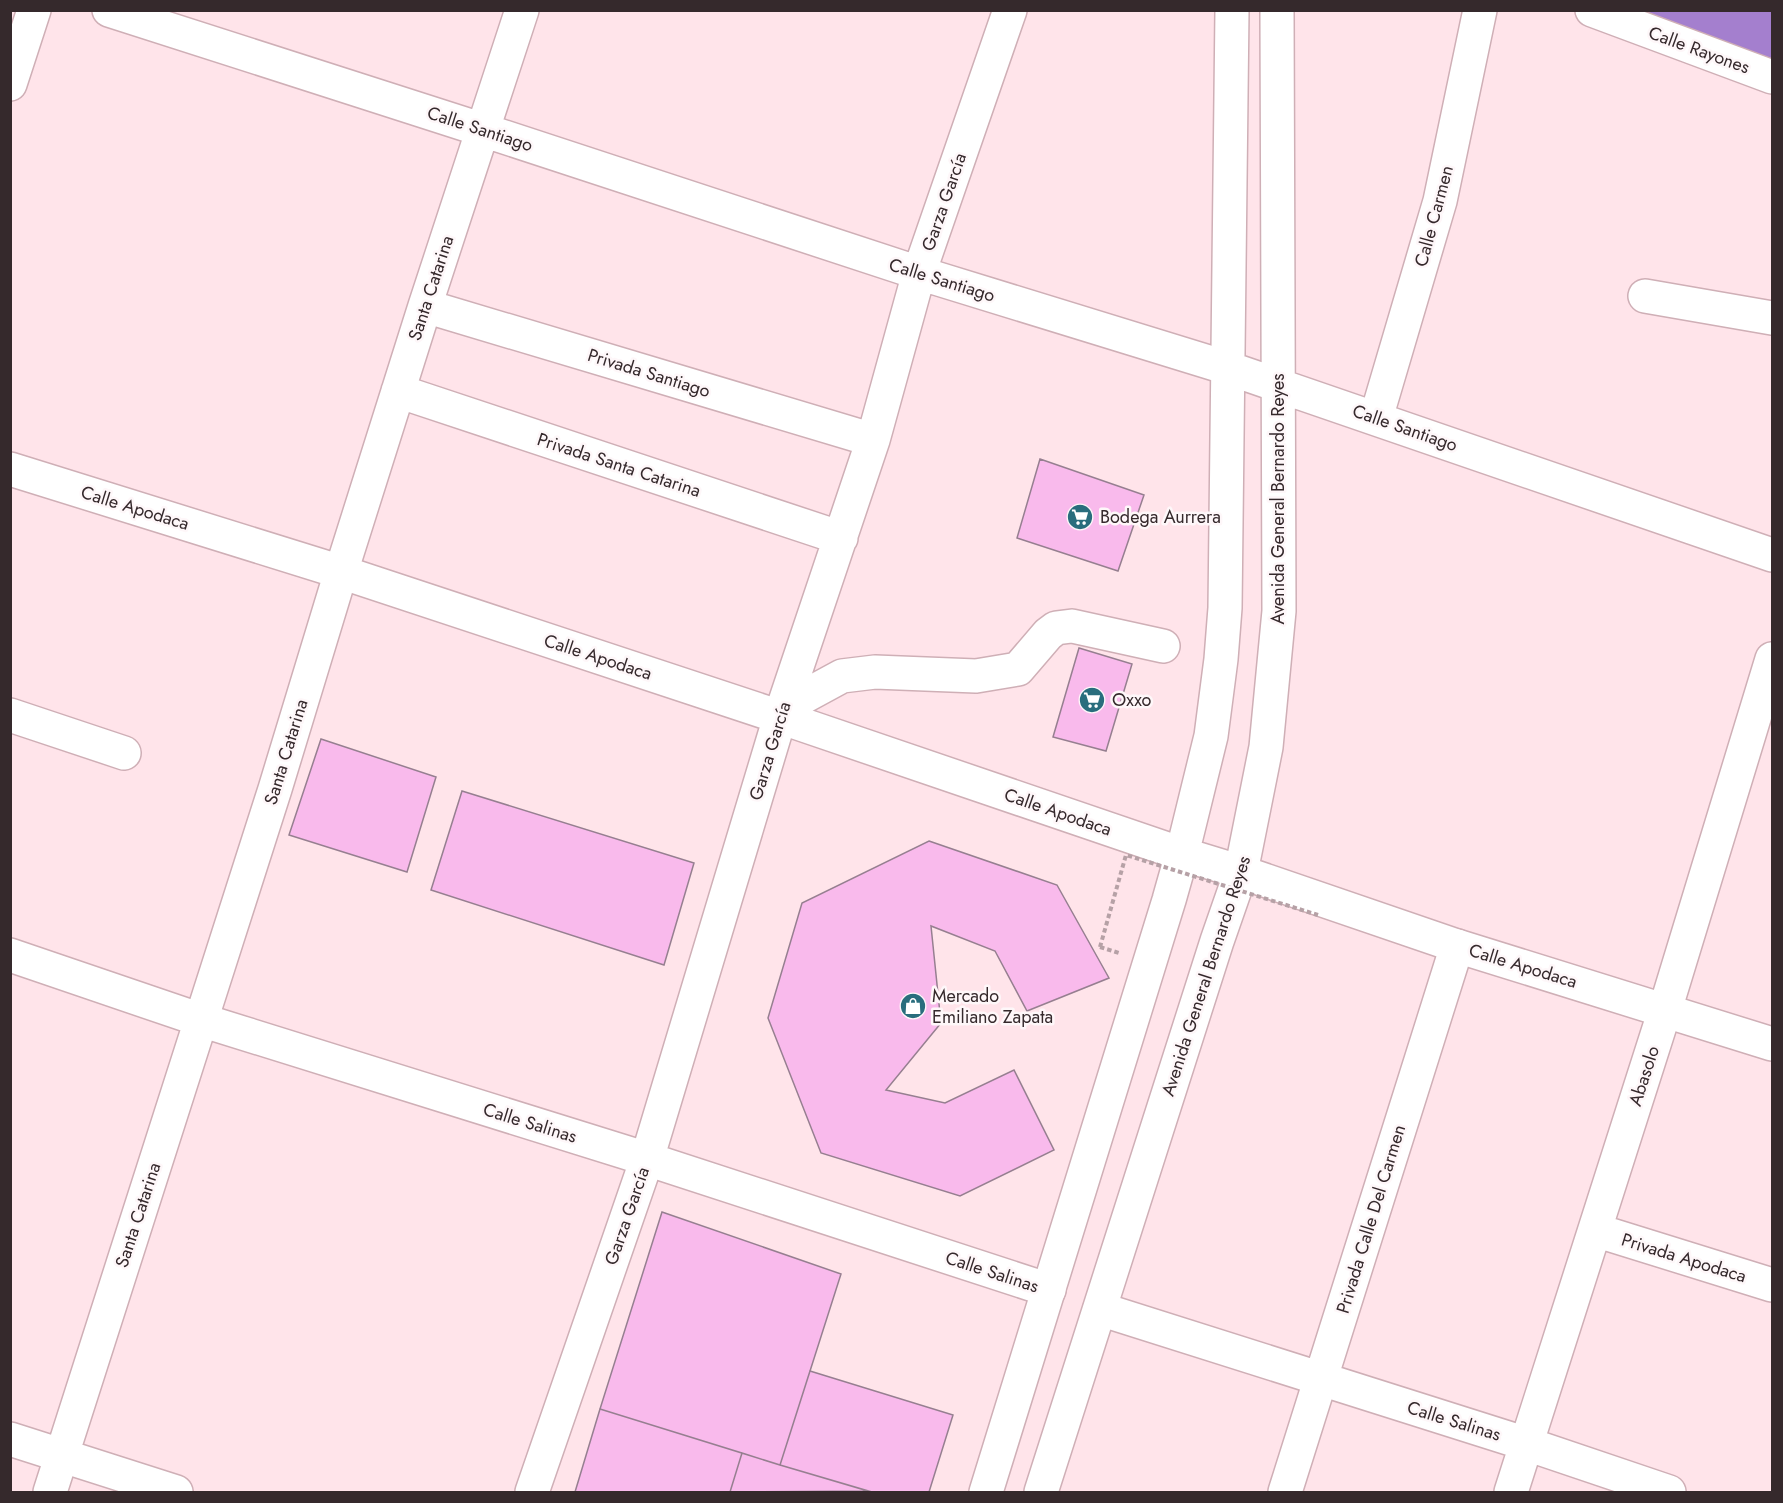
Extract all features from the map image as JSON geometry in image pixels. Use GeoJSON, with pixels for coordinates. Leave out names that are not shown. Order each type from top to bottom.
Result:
{"type":"FeatureCollection","features":[{"type":"Feature","properties":{"kind":"street"},"geometry":{"type":"LineString","coordinates":[[10,84],[34,10]]}},
{"type":"Feature","properties":{"kind":"street","name":"Calle Santiago"},"geometry":{"type":"LineString","coordinates":[[109,10],[919,273],[1279,384],[1773,555]]}},
{"type":"Feature","properties":{"kind":"street","name":"Santa Catarina"},"geometry":{"type":"LineString","coordinates":[[50,1492],[275,789],[425,306],[522,10]]}},
{"type":"Feature","properties":{"kind":"street","name":"Garza García"},"geometry":{"type":"LineString","coordinates":[[532,1492],[646,1159],[782,713],[873,440],[919,273],[1010,10]]}},
{"type":"Feature","properties":{"kind":"street"},"geometry":{"type":"LineString","coordinates":[[986,1492],[1169,900],[1210,736],[1221,659],[1225,608],[1232,10]]}},
{"type":"Feature","properties":{"kind":"street","name":"Avenida General Bernardo Reyes"},"geometry":{"type":"LineString","coordinates":[[1041,1492],[1241,872],[1266,747],[1279,611],[1277,10]]}},
{"type":"Feature","properties":{"kind":"street","name":"Calle Carmen"},"geometry":{"type":"LineString","coordinates":[[1376,418],[1440,201],[1480,10]]}},
{"type":"Feature","properties":{"kind":"street","name":"Calle Rayones"},"geometry":{"type":"LineString","coordinates":[[1592,10],[1773,76]]}},
{"type":"Feature","properties":{"kind":"street"},"geometry":{"type":"LineString","coordinates":[[1645,296],[1773,318]]}},
{"type":"Feature","properties":{"kind":"street","name":"Privada Santiago"},"geometry":{"type":"LineString","coordinates":[[425,306],[873,440]]}},
{"type":"Feature","properties":{"kind":"street","name":"Privada Santa Catarina"},"geometry":{"type":"LineString","coordinates":[[398,391],[841,538]]}},
{"type":"Feature","properties":{"kind":"street","name":"Calle Apodaca"},"geometry":{"type":"LineString","coordinates":[[10,470],[341,572],[782,713],[1182,854],[1457,946],[1773,1044]]}},
{"type":"Feature","properties":{"kind":"street"},"geometry":{"type":"LineString","coordinates":[[782,713],[842,676],[876,672],[976,676],[1018,669],[1056,628],[1072,626],[1163,646]]}},
{"type":"Feature","properties":{"kind":"street","name":"Abasolo"},"geometry":{"type":"LineString","coordinates":[[1511,1492],[1665,1010],[1773,659]]}},
{"type":"Feature","properties":{"kind":"street"},"geometry":{"type":"LineString","coordinates":[[10,715],[124,753]]}},
{"type":"Feature","properties":{"kind":"street","name":"Privada Calle Del Carmen"},"geometry":{"type":"LineString","coordinates":[[1285,1492],[1457,946]]}},
{"type":"Feature","properties":{"kind":"street","name":"Calle Salinas"},"geometry":{"type":"LineString","coordinates":[[10,955],[201,1020],[646,1159],[1049,1290]]}},
{"type":"Feature","properties":{"kind":"street","name":"Privada Apodaca"},"geometry":{"type":"LineString","coordinates":[[1594,1230],[1773,1285]]}},
{"type":"Feature","properties":{"kind":"street","name":"Calle Salinas"},"geometry":{"type":"LineString","coordinates":[[1100,1309],[1527,1444],[1669,1492]]}},
{"type":"Feature","properties":{"kind":"street"},"geometry":{"type":"LineString","coordinates":[[10,1439],[176,1492]]}},
{"type":"Feature","properties":{"kind":"path"},"geometry":{"type":"LineString","coordinates":[[1100,947],[1126,855],[1318,915]]}},
{"type":"Feature","properties":{"kind":"shaded area"},"geometry":{"type":"Polygon","coordinates":[[[1607,11],[1772,11],[1772,74],[1607,11]]]}},
{"type":"Feature","properties":{"kind":"building","name":"Bodega Aurrera"},"geometry":{"type":"Polygon","coordinates":[[[1040,459],[1144,495],[1118,571],[1017,538],[1040,459]]]}},
{"type":"Feature","properties":{"kind":"building","name":"Oxxo"},"geometry":{"type":"Polygon","coordinates":[[[1079,648],[1132,664],[1106,751],[1053,737],[1079,648]]]}},
{"type":"Feature","properties":{"kind":"building"},"geometry":{"type":"Polygon","coordinates":[[[321,739],[436,777],[407,872],[289,835],[321,739]]]}},
{"type":"Feature","properties":{"kind":"building"},"geometry":{"type":"Polygon","coordinates":[[[462,791],[694,863],[664,965],[431,890],[462,791]]]}},
{"type":"Feature","properties":{"kind":"building"},"geometry":{"type":"Polygon","coordinates":[[[929,841],[1057,885],[1109,978],[1027,1011],[995,951],[931,926],[941,1023],[886,1090],[945,1103],[1014,1070],[1054,1150],[960,1196],[821,1153],[768,1018],[802,903],[929,841]]]}},
{"type":"Feature","properties":{"kind":"building"},"geometry":{"type":"Polygon","coordinates":[[[662,1212],[841,1274],[780,1465],[600,1409],[662,1212]]]}},
{"type":"Feature","properties":{"kind":"building"},"geometry":{"type":"Polygon","coordinates":[[[810,1371],[953,1415],[929,1492],[872,1492],[780,1465],[810,1371]]]}},
{"type":"Feature","properties":{"kind":"building"},"geometry":{"type":"Polygon","coordinates":[[[600,1409],[742,1453],[730,1492],[575,1492],[600,1409]]]}},
{"type":"Feature","properties":{"kind":"building"},"geometry":{"type":"Polygon","coordinates":[[[742,1453],[780,1465],[868,1491],[730,1492],[742,1453]]]}},
{"type":"Feature","properties":{"kind":"place","name":"Bodega Aurrera"},"geometry":{"type":"Point","coordinates":[1080,517]}},
{"type":"Feature","properties":{"kind":"place","name":"Oxxo"},"geometry":{"type":"Point","coordinates":[1092,700]}},
{"type":"Feature","properties":{"kind":"place","name":"Mercado Emiliano Zapata"},"geometry":{"type":"Point","coordinates":[913,1006]}}]}
